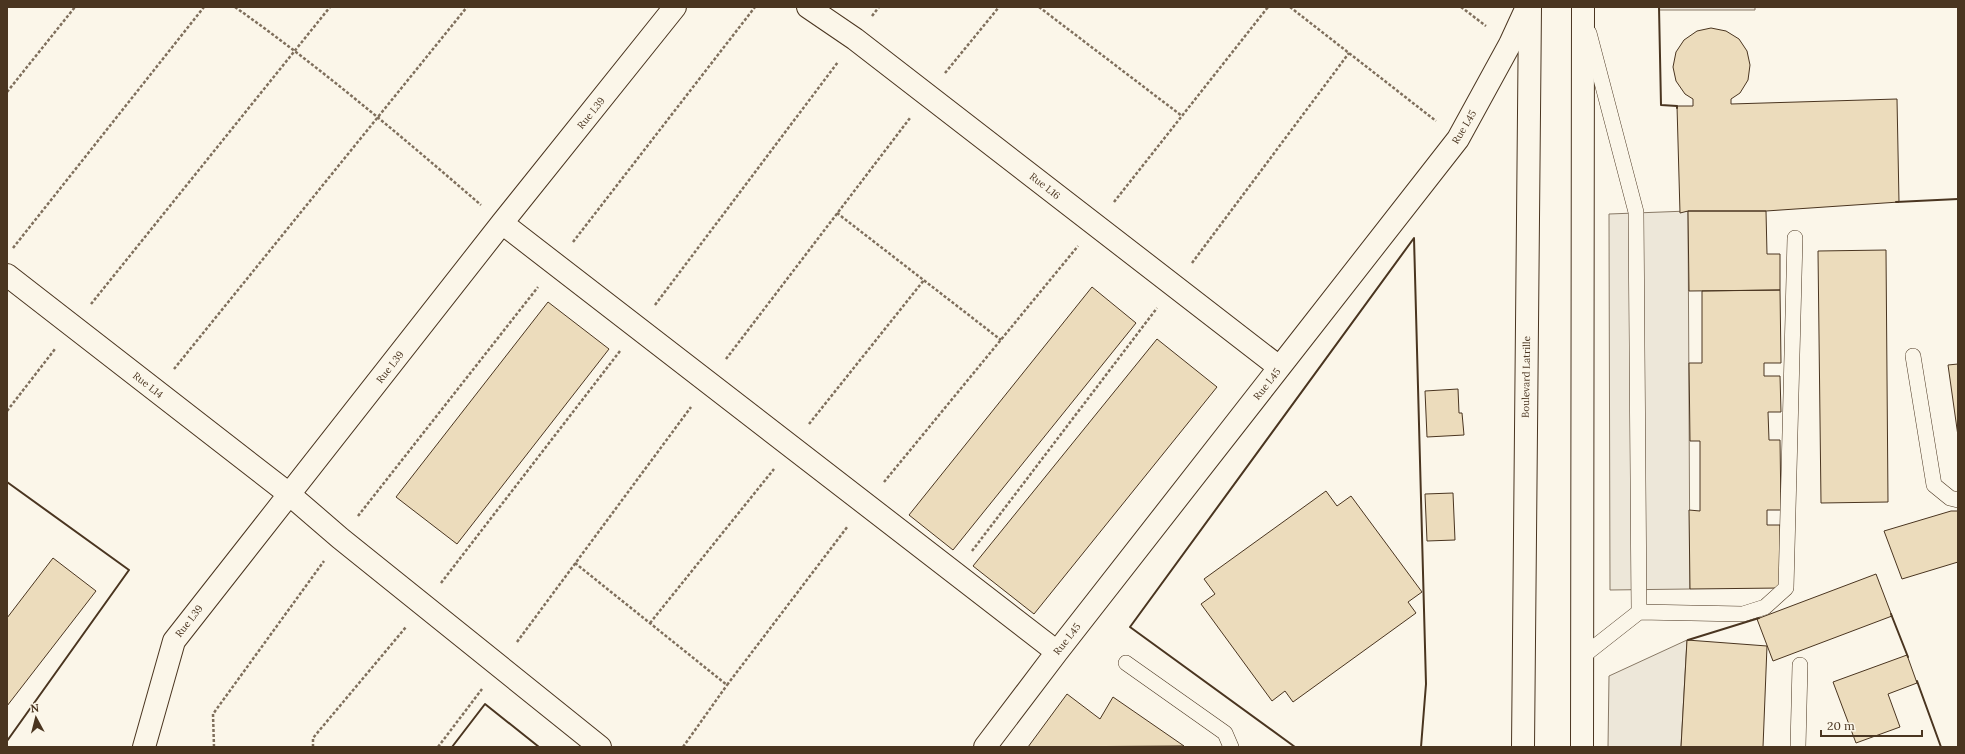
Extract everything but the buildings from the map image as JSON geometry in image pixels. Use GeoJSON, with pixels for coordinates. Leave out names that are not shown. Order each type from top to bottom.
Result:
{"type":"FeatureCollection","features":[{"type":"Feature","properties":{"kind":"street","name":"Rue L39"},"geometry":{"type":"LineString","coordinates":[[144,747],[174,641],[502,223],[675,7]]}},
{"type":"Feature","properties":{"kind":"street","name":"Rue L16"},"geometry":{"type":"LineString","coordinates":[[808,7],[855,39],[1279,368]]}},
{"type":"Feature","properties":{"kind":"street","name":"Rue L45"},"geometry":{"type":"LineString","coordinates":[[985,747],[1057,652],[1458,139],[1529,7]]}},
{"type":"Feature","properties":{"kind":"street","name":"Boulevard Latrille"},"geometry":{"type":"LineString","coordinates":[[1523,747],[1529,7]]}},
{"type":"Feature","properties":{"kind":"street"},"geometry":{"type":"LineString","coordinates":[[1582,747],[1583,9]]}},
{"type":"Feature","properties":{"kind":"street"},"geometry":{"type":"LineString","coordinates":[[502,223],[1057,652]]}},
{"type":"Feature","properties":{"kind":"street","name":"Rue L14"},"geometry":{"type":"LineString","coordinates":[[7,275],[290,494],[340,538],[600,747]]}},
{"type":"Feature","properties":{"kind":"lane"},"geometry":{"type":"LineString","coordinates":[[1583,9],[1636,212],[1639,612]]}},
{"type":"Feature","properties":{"kind":"lane"},"geometry":{"type":"LineString","coordinates":[[1583,656],[1639,612],[1743,614],[1765,606],[1786,588],[1795,238]]}},
{"type":"Feature","properties":{"kind":"lane"},"geometry":{"type":"LineString","coordinates":[[1913,356],[1934,485],[1950,498],[1958,500]]}},
{"type":"Feature","properties":{"kind":"lane"},"geometry":{"type":"LineString","coordinates":[[1126,663],[1225,734],[1231,747]]}},
{"type":"Feature","properties":{"kind":"lane"},"geometry":{"type":"LineString","coordinates":[[1798,747],[1800,665]]}},
{"type":"Feature","properties":{"kind":"path"},"geometry":{"type":"LineString","coordinates":[[7,92],[75,7]]}},
{"type":"Feature","properties":{"kind":"path"},"geometry":{"type":"LineString","coordinates":[[12,249],[204,7]]}},
{"type":"Feature","properties":{"kind":"path"},"geometry":{"type":"LineString","coordinates":[[235,7],[295,50],[378,116],[502,223]]}},
{"type":"Feature","properties":{"kind":"path"},"geometry":{"type":"LineString","coordinates":[[7,411],[73,326],[330,7]]}},
{"type":"Feature","properties":{"kind":"path"},"geometry":{"type":"LineString","coordinates":[[156,391],[467,7]]}},
{"type":"Feature","properties":{"kind":"path"},"geometry":{"type":"LineString","coordinates":[[214,747],[214,714],[340,538],[556,265],[755,7]]}},
{"type":"Feature","properties":{"kind":"path"},"geometry":{"type":"LineString","coordinates":[[313,747],[313,738],[424,606],[638,328],[879,7]]}},
{"type":"Feature","properties":{"kind":"path"},"geometry":{"type":"LineString","coordinates":[[1039,7],[1182,116]]}},
{"type":"Feature","properties":{"kind":"path"},"geometry":{"type":"LineString","coordinates":[[683,747],[727,685],[865,504],[1095,225],[1268,7]]}},
{"type":"Feature","properties":{"kind":"path"},"geometry":{"type":"LineString","coordinates":[[1290,7],[1458,139]]}},
{"type":"Feature","properties":{"kind":"path"},"geometry":{"type":"LineString","coordinates":[[955,574],[1349,54]]}},
{"type":"Feature","properties":{"kind":"path"},"geometry":{"type":"LineString","coordinates":[[837,214],[1001,340]]}},
{"type":"Feature","properties":{"kind":"path"},"geometry":{"type":"LineString","coordinates":[[575,563],[727,685]]}},
{"type":"Feature","properties":{"kind":"shaded area"},"geometry":{"type":"Polygon","coordinates":[[[1659,7],[1755,7],[1755,10],[1659,10],[1659,7]]]}},
{"type":"Feature","properties":{"kind":"shaded area"},"geometry":{"type":"Polygon","coordinates":[[[1688,211],[1690,589],[1610,590],[1609,214],[1688,211]]]}},
{"type":"Feature","properties":{"kind":"shaded area"},"geometry":{"type":"Polygon","coordinates":[[[1687,640],[1681,747],[1608,747],[1609,676],[1687,640]]]}},
{"type":"Feature","properties":{"kind":"wall"},"geometry":{"type":"LineString","coordinates":[[1659,7],[1661,105],[1677,106],[1677,108]]}},
{"type":"Feature","properties":{"kind":"wall"},"geometry":{"type":"LineString","coordinates":[[1896,202],[1958,199]]}},
{"type":"Feature","properties":{"kind":"wall"},"geometry":{"type":"LineString","coordinates":[[1295,747],[1130,627],[1414,238],[1426,684],[1421,747]]}},
{"type":"Feature","properties":{"kind":"wall"},"geometry":{"type":"LineString","coordinates":[[7,482],[129,570],[7,741]]}},
{"type":"Feature","properties":{"kind":"wall"},"geometry":{"type":"LineString","coordinates":[[1891,614],[1908,657]]}},
{"type":"Feature","properties":{"kind":"wall"},"geometry":{"type":"LineString","coordinates":[[1688,640],[1759,618]]}},
{"type":"Feature","properties":{"kind":"wall"},"geometry":{"type":"LineString","coordinates":[[1917,681],[1941,747]]}},
{"type":"Feature","properties":{"kind":"wall"},"geometry":{"type":"LineString","coordinates":[[452,747],[485,704],[539,747]]}}]}
